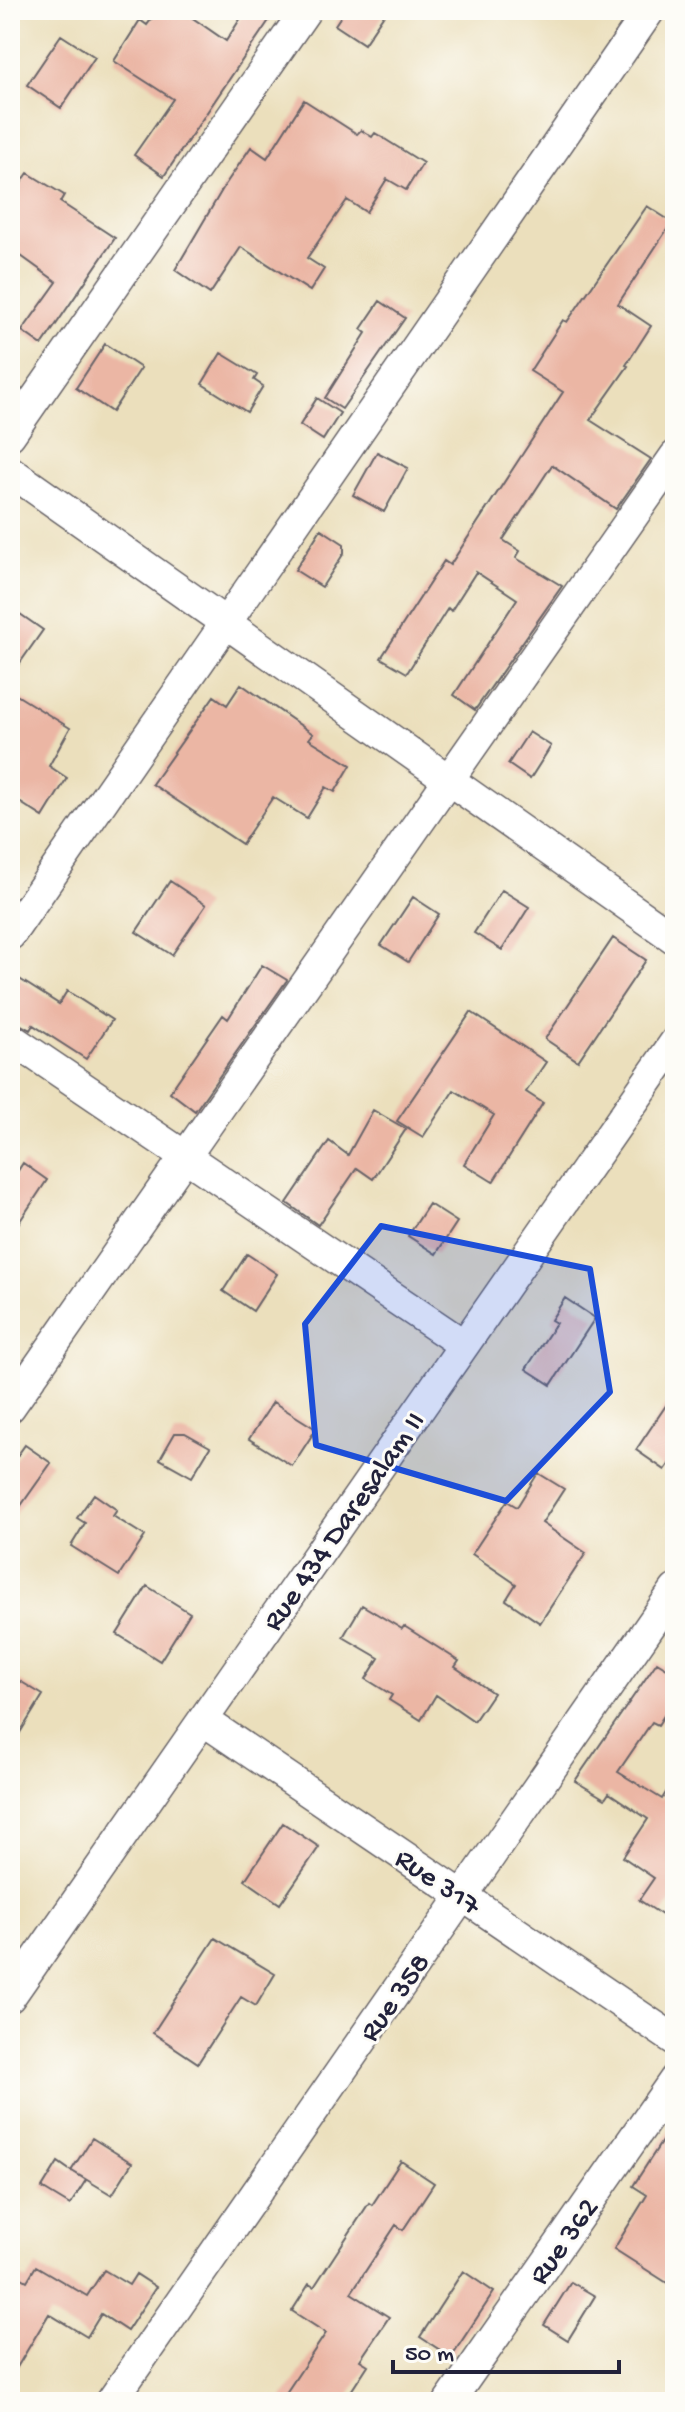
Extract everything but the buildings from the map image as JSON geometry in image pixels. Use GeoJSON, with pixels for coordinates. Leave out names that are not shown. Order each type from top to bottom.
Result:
{"type":"FeatureCollection","features":[{"type":"Feature","properties":{"kind":"street"},"geometry":{"type":"LineString","coordinates":[[10,435],[306,10]]}},
{"type":"Feature","properties":{"kind":"street"},"geometry":{"type":"LineString","coordinates":[[10,935],[650,10]]}},
{"type":"Feature","properties":{"kind":"street"},"geometry":{"type":"LineString","coordinates":[[10,1407],[675,456]]}},
{"type":"Feature","properties":{"kind":"street"},"geometry":{"type":"LineString","coordinates":[[10,471],[675,939]]}},
{"type":"Feature","properties":{"kind":"street"},"geometry":{"type":"LineString","coordinates":[[10,1038],[464,1345]]}},
{"type":"Feature","properties":{"kind":"street","name":"Rue 434 Daresalam II"},"geometry":{"type":"LineString","coordinates":[[10,1997],[675,1042]]}},
{"type":"Feature","properties":{"kind":"street","name":"Rue 358"},"geometry":{"type":"LineString","coordinates":[[111,2402],[675,1590]]}},
{"type":"Feature","properties":{"kind":"street","name":"Rue 317"},"geometry":{"type":"LineString","coordinates":[[203,1720],[675,2040]]}},
{"type":"Feature","properties":{"kind":"street","name":"Rue 362"},"geometry":{"type":"LineString","coordinates":[[449,2402],[675,2079]]}},
{"type":"Feature","properties":{"kind":"highlighted area"},"geometry":{"type":"Polygon","coordinates":[[[381,1226],[590,1269],[610,1392],[506,1501],[316,1445],[305,1324],[381,1226]]]}}]}
